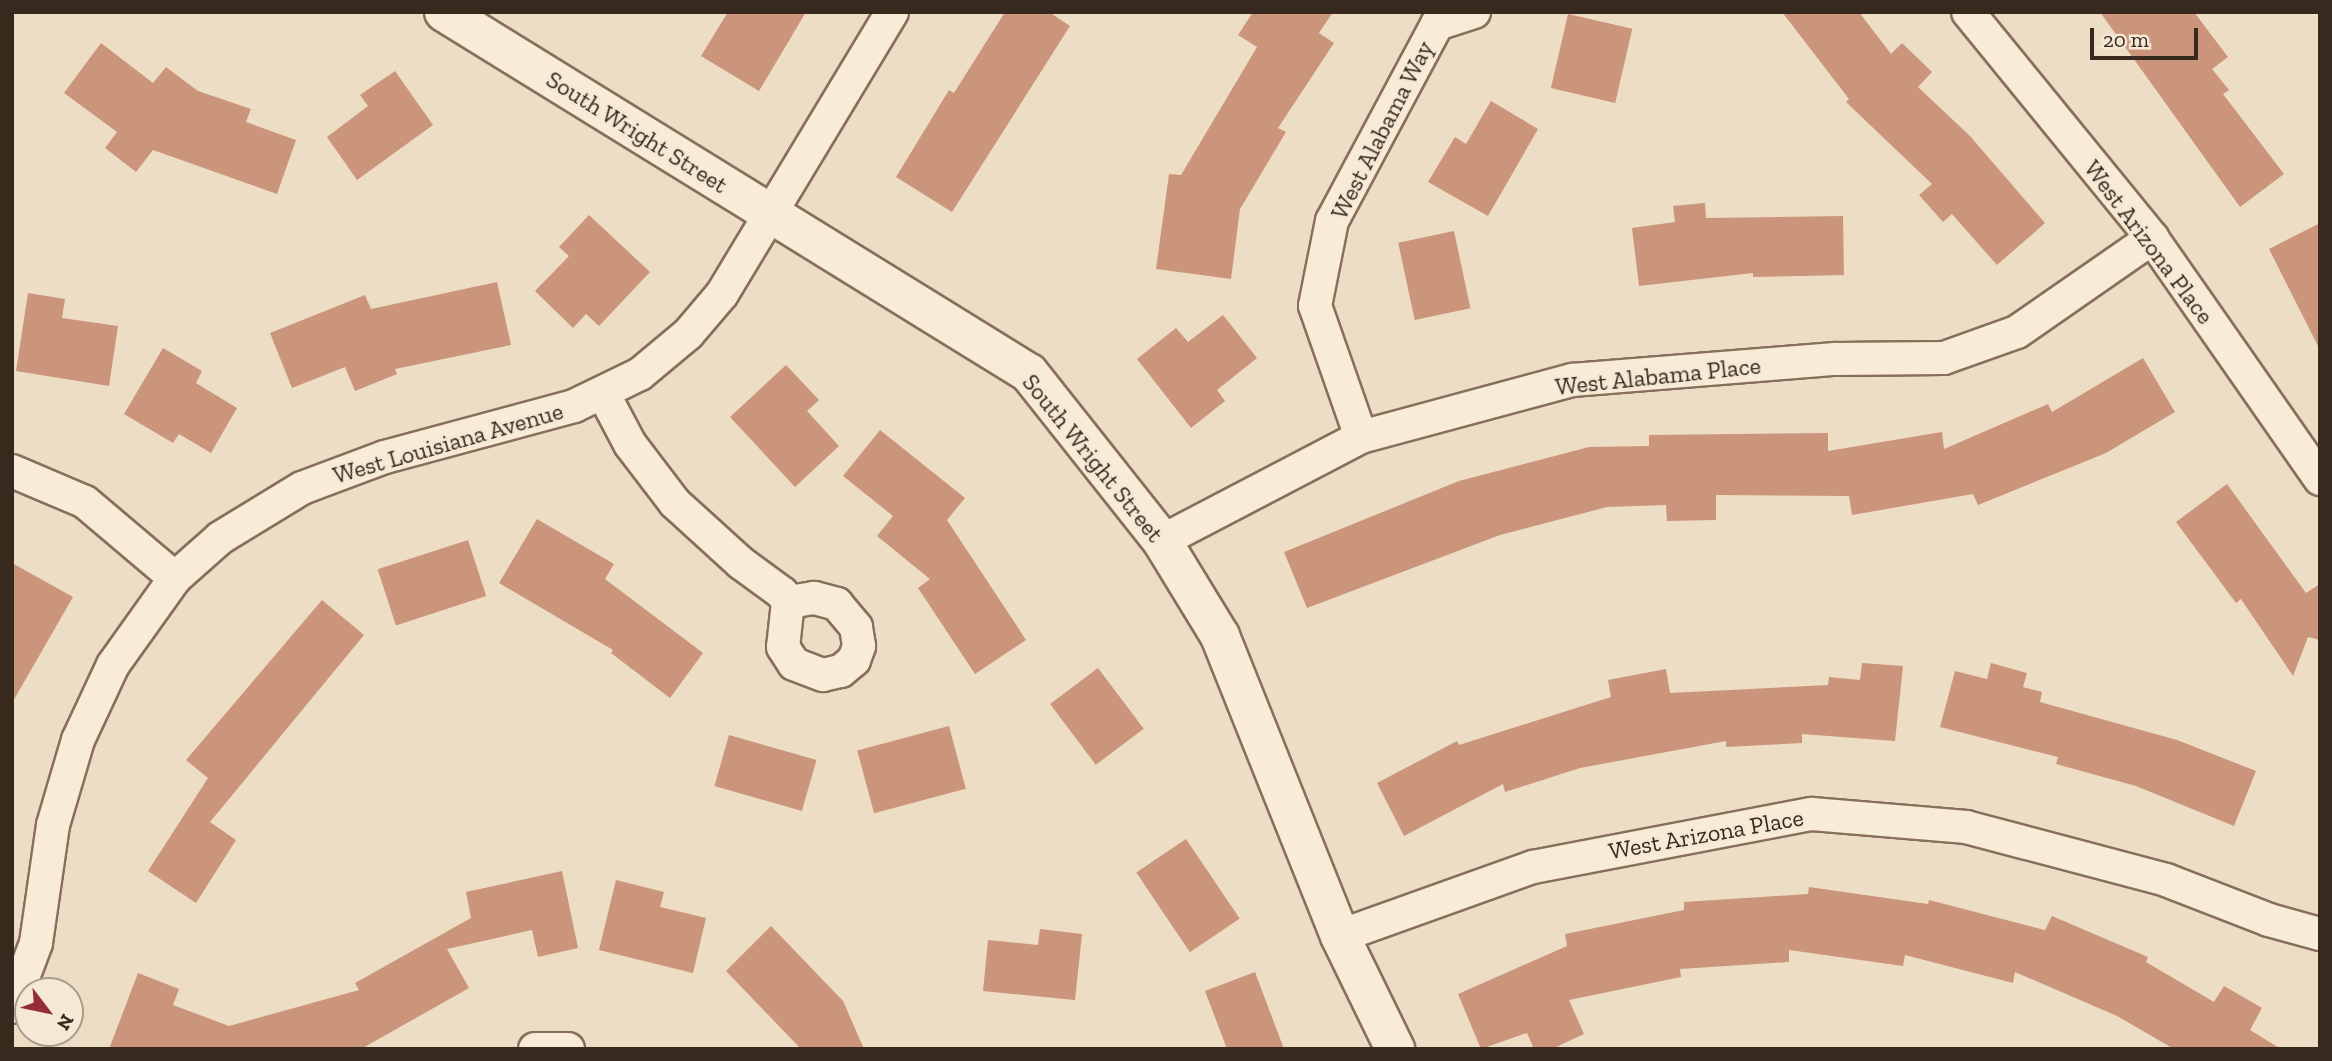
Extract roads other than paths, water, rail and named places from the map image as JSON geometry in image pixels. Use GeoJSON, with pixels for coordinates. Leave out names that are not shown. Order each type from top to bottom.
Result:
{"type":"FeatureCollection","features":[{"type":"Feature","properties":{"kind":"street","name":"South Wright Street"},"geometry":{"type":"LineString","coordinates":[[444,12],[1029,373],[1163,541],[1220,636],[1340,936],[1395,1049]]}},
{"type":"Feature","properties":{"kind":"street","name":"West Louisiana Avenue"},"geometry":{"type":"LineString","coordinates":[[12,1007],[36,943],[53,825],[78,740],[113,665],[175,578],[247,520],[320,481],[385,457],[538,419],[603,393],[640,374],[688,334],[722,294],[892,12]]}},
{"type":"Feature","properties":{"kind":"street","name":"West Alabama Way"},"geometry":{"type":"LineString","coordinates":[[1361,437],[1315,306],[1332,221],[1432,18],[1474,12]]}},
{"type":"Feature","properties":{"kind":"street","name":"West Arizona Place"},"geometry":{"type":"LineString","coordinates":[[1968,12],[2152,238],[2320,479]]}},
{"type":"Feature","properties":{"kind":"street","name":"West Alabama Place"},"geometry":{"type":"LineString","coordinates":[[1163,541],[1361,437],[1572,380],[1835,359],[1944,358],[2017,332],[2152,238]]}},
{"type":"Feature","properties":{"kind":"street"},"geometry":{"type":"LineString","coordinates":[[603,393],[630,444],[675,503],[788,602]]}},
{"type":"Feature","properties":{"kind":"street"},"geometry":{"type":"LineString","coordinates":[[12,471],[85,502],[175,578]]}},
{"type":"Feature","properties":{"kind":"street","name":"West Arizona Place"},"geometry":{"type":"LineString","coordinates":[[1340,936],[1534,867],[1812,814],[1966,827],[2166,880],[2269,920],[2320,934]]}},
{"type":"Feature","properties":{"kind":"street"},"geometry":{"type":"LineString","coordinates":[[535,1049],[568,1049]]}}]}
